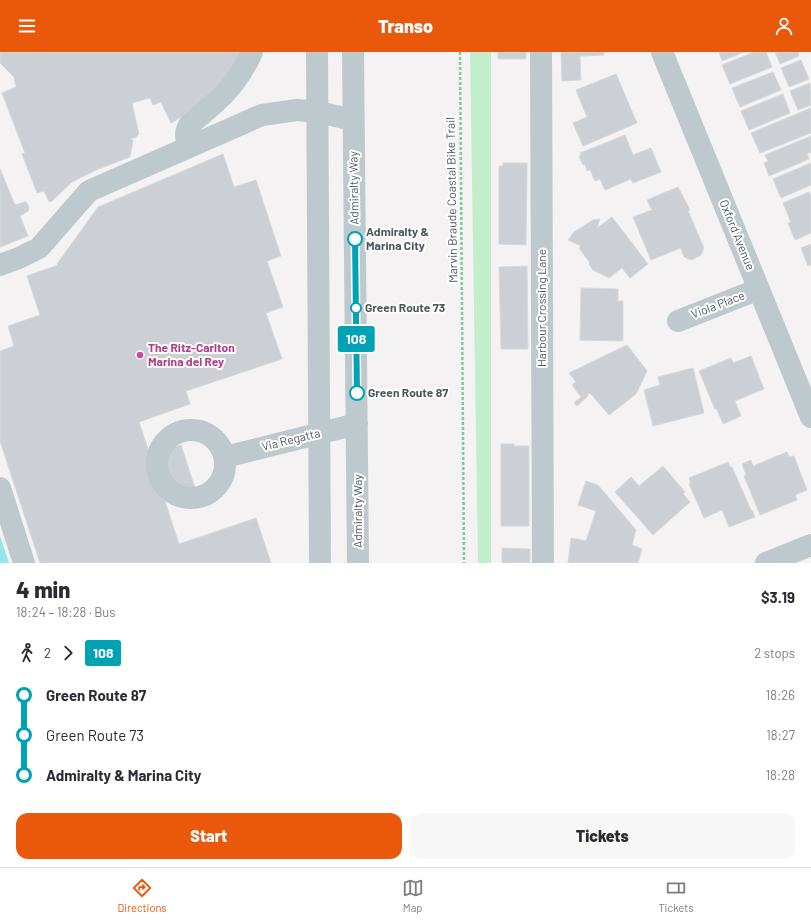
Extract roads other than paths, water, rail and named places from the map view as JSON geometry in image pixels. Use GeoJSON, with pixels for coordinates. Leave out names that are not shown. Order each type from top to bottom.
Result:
{"type":"FeatureCollection","features":[{"type":"Feature","properties":{"kind":"street"},"geometry":{"type":"LineString","coordinates":[[189,147],[186,131],[189,125],[229,90],[240,76],[252,52]]}},
{"type":"Feature","properties":{"kind":"street"},"geometry":{"type":"LineString","coordinates":[[317,52],[318,433],[320,563]]}},
{"type":"Feature","properties":{"kind":"street","name":"Admiralty Way"},"geometry":{"type":"LineString","coordinates":[[353,52],[358,563]]}},
{"type":"Feature","properties":{"kind":"street","name":"Harbour Crossing Lane"},"geometry":{"type":"LineString","coordinates":[[541,52],[543,563]]}},
{"type":"Feature","properties":{"kind":"street","name":"Oxford Avenue"},"geometry":{"type":"LineString","coordinates":[[662,52],[811,417]]}},
{"type":"Feature","properties":{"kind":"street"},"geometry":{"type":"LineString","coordinates":[[0,265],[39,248],[89,191],[262,114],[297,110],[318,112],[353,120]]}},
{"type":"Feature","properties":{"kind":"street","name":"Viola Place"},"geometry":{"type":"LineString","coordinates":[[678,321],[759,289]]}},
{"type":"Feature","properties":{"kind":"street","name":"Via Regatta"},"geometry":{"type":"LineString","coordinates":[[225,457],[357,424]]}},
{"type":"Feature","properties":{"kind":"street"},"geometry":{"type":"LineString","coordinates":[[0,488],[24,563]]}},
{"type":"Feature","properties":{"kind":"street"},"geometry":{"type":"LineString","coordinates":[[766,563],[811,545]]}},
{"type":"Feature","properties":{"kind":"water"},"geometry":{"type":"Polygon","coordinates":[[[0,536],[9,563],[0,563],[0,536]]]}},
{"type":"Feature","properties":{"kind":"place","name":"Admiralty & Marina City"},"geometry":{"type":"Point","coordinates":[355,239]}},
{"type":"Feature","properties":{"kind":"place","name":"Green Route 73"},"geometry":{"type":"Point","coordinates":[356,308]}},
{"type":"Feature","properties":{"kind":"place","name":"The Ritz-Carlton Marina del Rey"},"geometry":{"type":"Point","coordinates":[140,355]}},
{"type":"Feature","properties":{"kind":"place","name":"Green Route 87"},"geometry":{"type":"Point","coordinates":[357,393]}}]}
